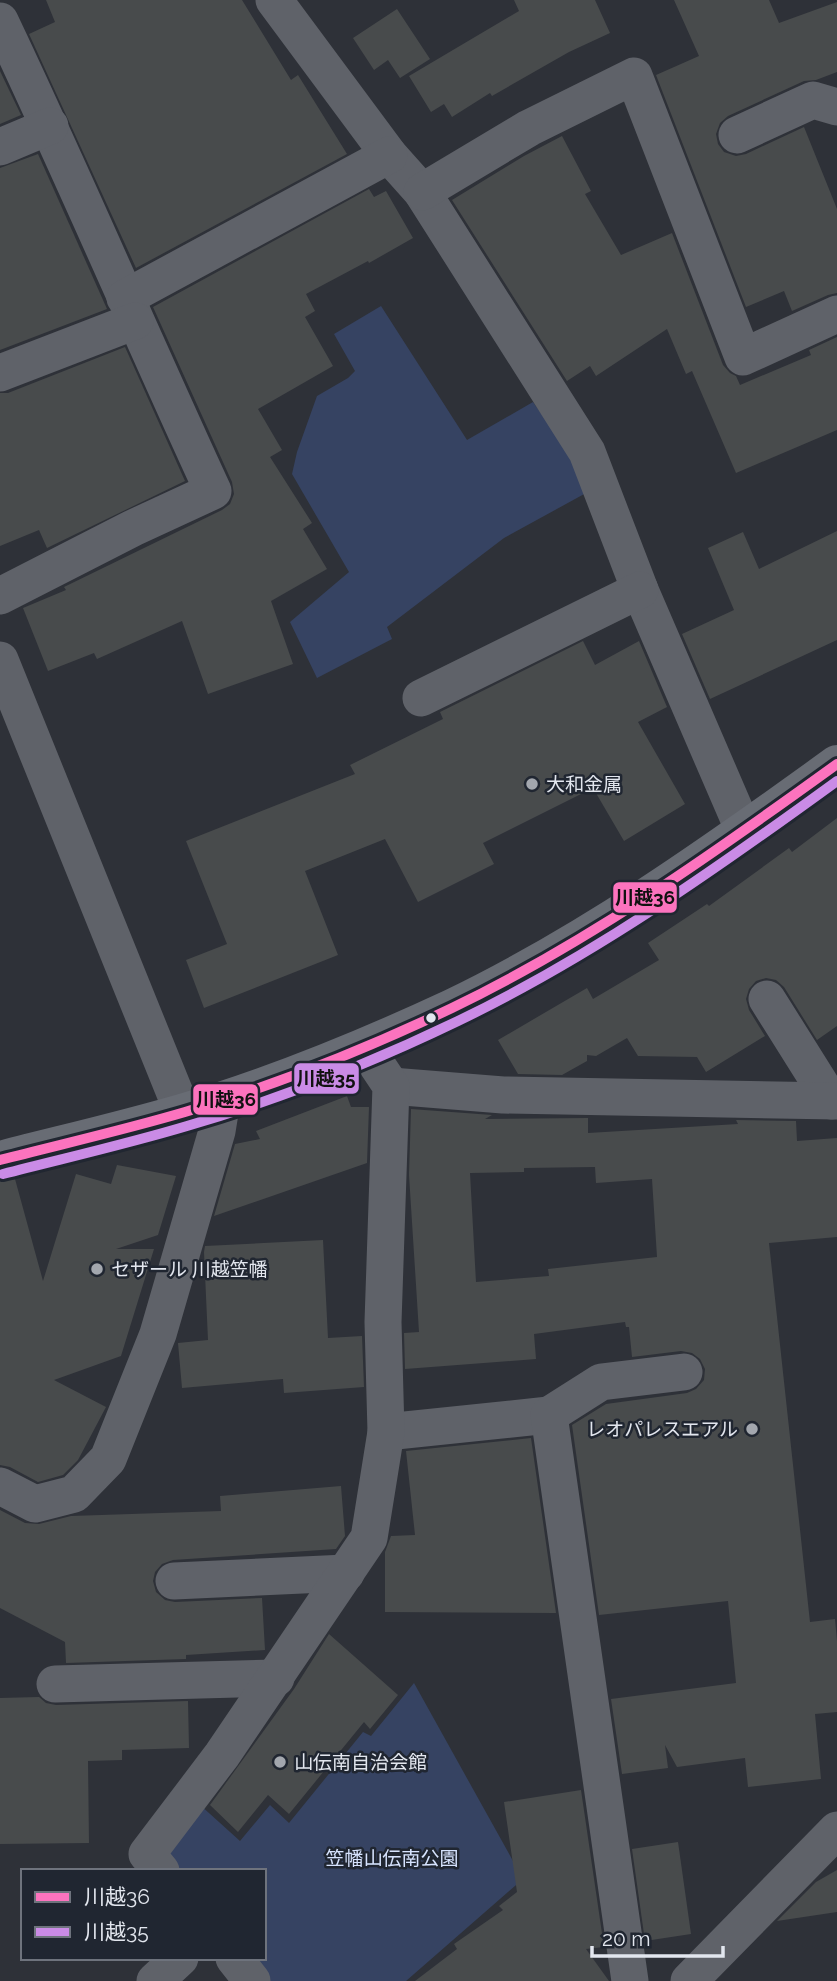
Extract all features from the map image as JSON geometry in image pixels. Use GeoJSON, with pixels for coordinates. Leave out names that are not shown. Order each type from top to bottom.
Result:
{"type":"FeatureCollection","features":[{"type":"Feature","properties":{"kind":"main road"},"geometry":{"type":"LineString","coordinates":[[0,1160],[183,1113],[222,1100],[365,1047],[454,1007],[626,911],[837,764]]}},
{"type":"Feature","properties":{"kind":"street"},"geometry":{"type":"LineString","coordinates":[[274,0],[389,155],[422,192],[587,452],[640,590],[744,831]]}},
{"type":"Feature","properties":{"kind":"street"},"geometry":{"type":"LineString","coordinates":[[0,21],[50,126],[213,491],[132,528],[0,596]]}},
{"type":"Feature","properties":{"kind":"street"},"geometry":{"type":"LineString","coordinates":[[422,192],[529,128],[634,76],[743,357],[837,314]]}},
{"type":"Feature","properties":{"kind":"street"},"geometry":{"type":"LineString","coordinates":[[737,135],[814,100],[837,107]]}},
{"type":"Feature","properties":{"kind":"street"},"geometry":{"type":"LineString","coordinates":[[0,148],[50,126]]}},
{"type":"Feature","properties":{"kind":"street"},"geometry":{"type":"LineString","coordinates":[[0,373],[130,310],[389,155]]}},
{"type":"Feature","properties":{"kind":"street"},"geometry":{"type":"LineString","coordinates":[[421,698],[640,590]]}},
{"type":"Feature","properties":{"kind":"street"},"geometry":{"type":"LineString","coordinates":[[0,660],[169,1084],[183,1113]]}},
{"type":"Feature","properties":{"kind":"street"},"geometry":{"type":"LineString","coordinates":[[767,999],[834,1101]]}},
{"type":"Feature","properties":{"kind":"street"},"geometry":{"type":"LineString","coordinates":[[159,1869],[147,1854],[222,1755],[369,1538],[386,1432],[383,1322],[391,1086],[365,1047]]}},
{"type":"Feature","properties":{"kind":"street"},"geometry":{"type":"LineString","coordinates":[[391,1086],[502,1095],[834,1101]]}},
{"type":"Feature","properties":{"kind":"street"},"geometry":{"type":"LineString","coordinates":[[0,1486],[35,1504],[74,1493],[108,1459],[159,1334],[218,1131],[222,1100]]}},
{"type":"Feature","properties":{"kind":"street"},"geometry":{"type":"LineString","coordinates":[[386,1432],[549,1415],[601,1382],[684,1372]]}},
{"type":"Feature","properties":{"kind":"street"},"geometry":{"type":"LineString","coordinates":[[549,1415],[630,1981]]}},
{"type":"Feature","properties":{"kind":"street"},"geometry":{"type":"LineString","coordinates":[[174,1581],[345,1573]]}},
{"type":"Feature","properties":{"kind":"street"},"geometry":{"type":"LineString","coordinates":[[55,1684],[276,1678]]}},
{"type":"Feature","properties":{"kind":"street"},"geometry":{"type":"LineString","coordinates":[[689,1981],[835,1837]]}},
{"type":"Feature","properties":{"kind":"street"},"geometry":{"type":"LineString","coordinates":[[155,1981],[178,1960]]}},
{"type":"Feature","properties":{"kind":"street"},"geometry":{"type":"LineString","coordinates":[[236,1960],[252,1981]]}},
{"type":"Feature","properties":{"kind":"green space"},"geometry":{"type":"Polygon","coordinates":[[[381,306],[467,440],[533,402],[564,445],[586,493],[504,538],[387,627],[392,639],[317,678],[290,622],[349,572],[292,474],[317,396],[355,371],[334,334],[381,306]]]}},
{"type":"Feature","properties":{"kind":"green space","name":"笠幡山伝南公園"},"geometry":{"type":"Polygon","coordinates":[[[414,1683],[523,1879],[406,1981],[266,1981],[249,1960],[266,1960],[266,1869],[172,1869],[160,1854],[199,1804],[240,1841],[270,1805],[289,1823],[363,1732],[371,1736],[414,1683]]]}},
{"type":"Feature","properties":{"kind":"building"},"geometry":{"type":"Polygon","coordinates":[[[46,0],[242,0],[291,80],[298,75],[347,154],[136,268],[29,34],[55,22],[46,0]]]}},
{"type":"Feature","properties":{"kind":"building"},"geometry":{"type":"Polygon","coordinates":[[[514,0],[595,0],[610,33],[569,52],[492,96],[490,93],[452,117],[444,104],[431,112],[409,76],[519,11],[514,0]]]}},
{"type":"Feature","properties":{"kind":"building"},"geometry":{"type":"Polygon","coordinates":[[[674,0],[769,0],[779,23],[837,2],[837,72],[816,80],[804,81],[728,116],[720,123],[716,134],[718,144],[724,152],[736,156],[804,127],[837,209],[837,293],[792,311],[784,291],[746,307],[656,75],[699,56],[674,0]]]}},
{"type":"Feature","properties":{"kind":"building"},"geometry":{"type":"Polygon","coordinates":[[[397,9],[430,59],[400,78],[388,60],[374,70],[353,38],[397,9]]]}},
{"type":"Feature","properties":{"kind":"building"},"geometry":{"type":"Polygon","coordinates":[[[0,71],[21,115],[0,124],[0,71]]]}},
{"type":"Feature","properties":{"kind":"building"},"geometry":{"type":"Polygon","coordinates":[[[562,136],[591,191],[585,194],[621,255],[672,233],[723,365],[736,376],[740,385],[811,355],[809,350],[837,337],[837,430],[736,473],[692,371],[686,374],[667,329],[596,376],[590,366],[567,381],[452,200],[562,136]]]}},
{"type":"Feature","properties":{"kind":"building"},"geometry":{"type":"Polygon","coordinates":[[[38,154],[107,309],[0,350],[0,168],[38,154]]]}},
{"type":"Feature","properties":{"kind":"building"},"geometry":{"type":"Polygon","coordinates":[[[369,189],[374,197],[386,191],[413,238],[306,294],[315,311],[305,317],[333,366],[258,409],[282,450],[270,457],[312,523],[303,529],[327,569],[271,601],[293,664],[208,694],[182,621],[97,659],[94,653],[48,671],[23,608],[66,590],[64,587],[222,510],[230,504],[234,494],[232,482],[153,307],[369,189]]]}},
{"type":"Feature","properties":{"kind":"building"},"geometry":{"type":"Polygon","coordinates":[[[125,347],[185,481],[47,548],[39,530],[0,546],[0,393],[8,393],[125,347]]]}},
{"type":"Feature","properties":{"kind":"building"},"geometry":{"type":"Polygon","coordinates":[[[837,531],[837,640],[710,699],[682,634],[734,610],[708,548],[743,532],[759,569],[837,531]]]}},
{"type":"Feature","properties":{"kind":"building"},"geometry":{"type":"Polygon","coordinates":[[[583,641],[595,665],[639,641],[667,707],[638,722],[685,804],[624,841],[593,788],[483,843],[494,864],[418,902],[385,839],[305,871],[338,955],[204,1008],[186,960],[227,944],[186,841],[355,774],[350,765],[443,719],[440,712],[583,641]]]}},
{"type":"Feature","properties":{"kind":"building"},"geometry":{"type":"Polygon","coordinates":[[[837,818],[837,1026],[817,1040],[784,987],[776,980],[766,978],[756,981],[749,989],[746,999],[749,1010],[765,1036],[706,1072],[697,1057],[638,1056],[627,1038],[596,1056],[587,1055],[587,1061],[562,1075],[518,1074],[498,1040],[587,988],[593,999],[659,960],[648,943],[707,904],[709,906],[789,848],[792,852],[837,818]]]}},
{"type":"Feature","properties":{"kind":"building"},"geometry":{"type":"Polygon","coordinates":[[[347,1096],[351,1107],[369,1107],[367,1163],[214,1216],[235,1144],[260,1139],[256,1131],[347,1096]]]}},
{"type":"Feature","properties":{"kind":"building"},"geometry":{"type":"Polygon","coordinates":[[[411,1109],[492,1115],[485,1119],[588,1118],[588,1133],[738,1124],[736,1120],[796,1121],[797,1141],[837,1138],[837,1237],[769,1243],[810,1622],[835,1619],[837,1712],[815,1714],[821,1779],[748,1787],[745,1758],[677,1767],[665,1745],[668,1768],[622,1774],[611,1699],[736,1683],[728,1601],[599,1615],[572,1425],[606,1404],[687,1393],[696,1389],[704,1380],[705,1369],[700,1359],[692,1353],[681,1351],[632,1357],[629,1327],[626,1327],[625,1322],[534,1334],[536,1359],[405,1369],[404,1333],[419,1332],[409,1175],[411,1109]],[[595,1167],[524,1168],[524,1172],[470,1173],[476,1282],[549,1276],[548,1269],[657,1257],[652,1179],[596,1183],[595,1167]]]}},
{"type":"Feature","properties":{"kind":"building","name":"セザール 川越笠幡"},"geometry":{"type":"Polygon","coordinates":[[[117,1165],[176,1176],[158,1235],[116,1249],[154,1249],[121,1356],[54,1380],[106,1407],[78,1460],[63,1475],[38,1482],[10,1467],[0,1465],[0,1181],[15,1179],[43,1281],[76,1174],[111,1184],[117,1165]]]}},
{"type":"Feature","properties":{"kind":"building"},"geometry":{"type":"Polygon","coordinates":[[[323,1240],[328,1338],[362,1336],[364,1387],[284,1393],[283,1379],[182,1388],[178,1343],[208,1340],[205,1246],[323,1240]]]}},
{"type":"Feature","properties":{"kind":"building"},"geometry":{"type":"Polygon","coordinates":[[[531,1438],[556,1613],[385,1612],[385,1552],[391,1536],[415,1535],[406,1451],[531,1438]]]}},
{"type":"Feature","properties":{"kind":"building"},"geometry":{"type":"Polygon","coordinates":[[[341,1486],[345,1536],[336,1549],[173,1560],[162,1564],[155,1572],[153,1581],[156,1592],[165,1600],[175,1602],[262,1598],[265,1650],[186,1655],[186,1659],[66,1663],[65,1642],[0,1608],[0,1510],[25,1523],[39,1524],[71,1516],[221,1511],[220,1496],[341,1486]]]}},
{"type":"Feature","properties":{"kind":"building","name":"山伝南自治会館"},"geometry":{"type":"Polygon","coordinates":[[[329,1634],[398,1695],[370,1729],[364,1722],[289,1814],[268,1795],[238,1832],[210,1805],[294,1689],[329,1634]]]}},
{"type":"Feature","properties":{"kind":"building"},"geometry":{"type":"Polygon","coordinates":[[[39,1697],[46,1703],[56,1705],[188,1701],[189,1748],[122,1750],[122,1760],[88,1761],[89,1843],[0,1844],[0,1698],[39,1697]]]}},
{"type":"Feature","properties":{"kind":"building"},"geometry":{"type":"Polygon","coordinates":[[[581,1790],[604,1947],[586,1949],[609,1981],[415,1981],[457,1949],[454,1944],[503,1910],[499,1906],[517,1892],[504,1802],[581,1790]]]}},
{"type":"Feature","properties":{"kind":"building"},"geometry":{"type":"Polygon","coordinates":[[[678,1842],[691,1934],[645,1941],[632,1849],[678,1842]]]}},
{"type":"Feature","properties":{"kind":"building"},"geometry":{"type":"Polygon","coordinates":[[[837,1870],[837,1912],[777,1921],[816,1882],[837,1870]]]}},
{"type":"Feature","properties":{"kind":"transit line","name":"川越36"},"geometry":{"type":"LineString","coordinates":[[0,1160],[162,1119],[253,1090],[354,1052],[452,1008],[553,955],[650,895],[837,764]]}},
{"type":"Feature","properties":{"kind":"transit line","name":"川越35"},"geometry":{"type":"LineString","coordinates":[[3,1174],[142,1139],[256,1104],[359,1066],[458,1021],[508,996],[653,910],[837,781]]}},
{"type":"Feature","properties":{"kind":"place","name":"大和金属"},"geometry":{"type":"Point","coordinates":[532,784]}},
{"type":"Feature","properties":{"kind":"place","name":"セザール 川越笠幡"},"geometry":{"type":"Point","coordinates":[97,1269]}},
{"type":"Feature","properties":{"kind":"place","name":"レオパレスエアル"},"geometry":{"type":"Point","coordinates":[752,1429]}},
{"type":"Feature","properties":{"kind":"place","name":"山伝南自治会館"},"geometry":{"type":"Point","coordinates":[280,1762]}}]}
